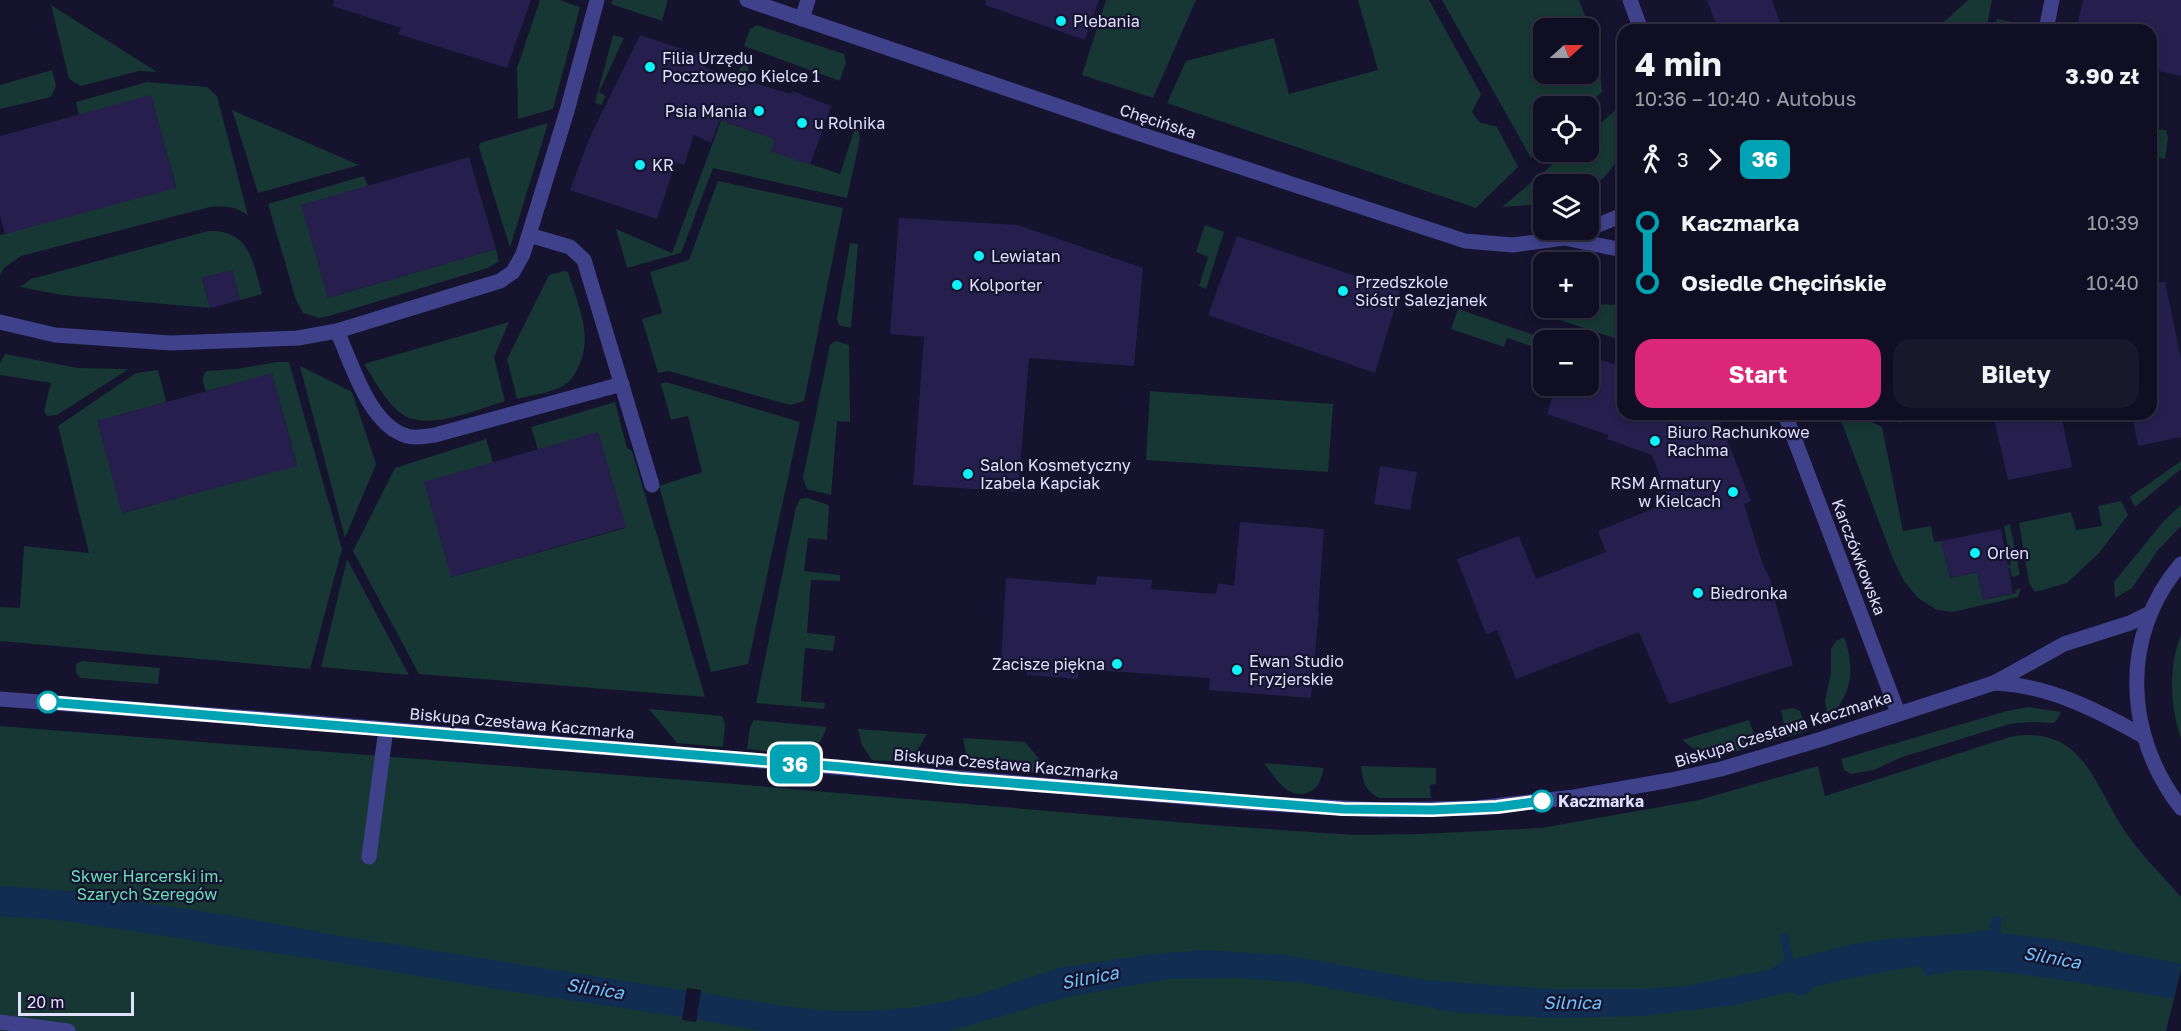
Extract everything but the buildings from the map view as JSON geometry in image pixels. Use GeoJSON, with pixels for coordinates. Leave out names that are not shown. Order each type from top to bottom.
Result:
{"type":"FeatureCollection","features":[{"type":"Feature","properties":{"kind":"street"},"geometry":{"type":"LineString","coordinates":[[0,322],[55,335],[171,343],[298,338],[337,331],[500,281],[513,272],[518,265],[529,235],[597,0]]}},
{"type":"Feature","properties":{"kind":"street","name":"Chęcińska"},"geometry":{"type":"LineString","coordinates":[[747,0],[1118,127],[1465,241],[1513,245],[1549,240]]}},
{"type":"Feature","properties":{"kind":"street"},"geometry":{"type":"LineString","coordinates":[[802,19],[808,0]]}},
{"type":"Feature","properties":{"kind":"street"},"geometry":{"type":"LineString","coordinates":[[1630,0],[1639,24]]}},
{"type":"Feature","properties":{"kind":"street"},"geometry":{"type":"LineString","coordinates":[[2047,24],[2052,0]]}},
{"type":"Feature","properties":{"kind":"street","name":"Chęcińska"},"geometry":{"type":"LineString","coordinates":[[1599,225],[1617,217]]}},
{"type":"Feature","properties":{"kind":"street"},"geometry":{"type":"LineString","coordinates":[[529,235],[570,247],[584,260],[652,485]]}},
{"type":"Feature","properties":{"kind":"street","name":"Chęcińska"},"geometry":{"type":"LineString","coordinates":[[1574,240],[1617,249]]}},
{"type":"Feature","properties":{"kind":"street"},"geometry":{"type":"LineString","coordinates":[[337,331],[367,399],[377,415],[391,429],[409,437],[435,435],[622,384]]}},
{"type":"Feature","properties":{"kind":"street","name":"Karczówkowska"},"geometry":{"type":"LineString","coordinates":[[1787,420],[1898,713]]}},
{"type":"Feature","properties":{"kind":"street"},"geometry":{"type":"LineString","coordinates":[[2181,564],[2166,583],[2150,613],[2136,672],[2143,736],[2161,778],[2181,808]]}},
{"type":"Feature","properties":{"kind":"street","name":"Biskupa Czesława Kaczmarka"},"geometry":{"type":"LineString","coordinates":[[0,699],[386,729],[1140,794],[1343,809],[1407,811],[1497,807],[1574,797],[1671,780],[1732,766],[1994,682],[2064,644],[2130,623],[2150,613]]}},
{"type":"Feature","properties":{"kind":"street","name":"Biskupa Czesława Kaczmarka"},"geometry":{"type":"LineString","coordinates":[[1994,682],[2012,683],[2053,694],[2102,714],[2143,736]]}},
{"type":"Feature","properties":{"kind":"street"},"geometry":{"type":"LineString","coordinates":[[369,857],[386,729]]}},
{"type":"Feature","properties":{"kind":"street"},"geometry":{"type":"LineString","coordinates":[[0,1022],[68,1031]]}},
{"type":"Feature","properties":{"kind":"green space"},"geometry":{"type":"Polygon","coordinates":[[[540,0],[559,0],[580,7],[553,109],[518,119],[517,68],[540,0]]]}},
{"type":"Feature","properties":{"kind":"green space"},"geometry":{"type":"Polygon","coordinates":[[[613,0],[667,0],[667,2],[662,21],[611,4],[613,0]]]}},
{"type":"Feature","properties":{"kind":"green space"},"geometry":{"type":"Polygon","coordinates":[[[1106,0],[1196,0],[1153,98],[1082,75],[1106,0]]]}},
{"type":"Feature","properties":{"kind":"green space"},"geometry":{"type":"Polygon","coordinates":[[[1358,0],[1429,0],[1481,94],[1472,112],[1479,122],[1497,127],[1518,167],[1476,208],[1167,103],[1186,61],[1274,38],[1289,94],[1378,70],[1358,0]]]}},
{"type":"Feature","properties":{"kind":"green space"},"geometry":{"type":"Polygon","coordinates":[[[1442,0],[1579,0],[1586,18],[1533,18],[1533,84],[1599,84],[1599,60],[1602,92],[1598,96],[1533,96],[1533,156],[1531,158],[1442,0]]]}},
{"type":"Feature","properties":{"kind":"green space"},"geometry":{"type":"Polygon","coordinates":[[[1968,0],[1992,0],[1987,24],[1942,24],[1968,0]]]}},
{"type":"Feature","properties":{"kind":"green space"},"geometry":{"type":"Polygon","coordinates":[[[51,5],[157,72],[139,71],[81,86],[69,79],[51,5]]]}},
{"type":"Feature","properties":{"kind":"green space"},"geometry":{"type":"Polygon","coordinates":[[[1997,19],[2018,24],[1996,24],[1997,19]]]}},
{"type":"Feature","properties":{"kind":"green space"},"geometry":{"type":"Polygon","coordinates":[[[757,25],[844,54],[846,62],[840,81],[744,46],[750,29],[757,25]]]}},
{"type":"Feature","properties":{"kind":"green space"},"geometry":{"type":"Polygon","coordinates":[[[613,35],[624,38],[599,92],[606,96],[601,105],[595,103],[613,35]]]}},
{"type":"Feature","properties":{"kind":"green space"},"geometry":{"type":"Polygon","coordinates":[[[742,64],[749,67],[728,123],[775,139],[771,151],[840,174],[857,122],[860,139],[847,198],[713,168],[681,253],[627,268],[616,229],[672,253],[742,64]]]}},
{"type":"Feature","properties":{"kind":"green space"},"geometry":{"type":"Polygon","coordinates":[[[52,70],[56,86],[51,97],[0,109],[0,85],[52,70]]]}},
{"type":"Feature","properties":{"kind":"green space"},"geometry":{"type":"Polygon","coordinates":[[[147,82],[207,87],[217,96],[248,216],[230,207],[210,207],[21,256],[4,268],[0,275],[0,235],[176,187],[151,96],[79,115],[76,102],[147,82]]]}},
{"type":"Feature","properties":{"kind":"green space"},"geometry":{"type":"Polygon","coordinates":[[[1617,109],[1617,158],[1599,182],[1599,174],[1541,174],[1555,162],[1599,162],[1599,124],[1617,109]]]}},
{"type":"Feature","properties":{"kind":"green space"},"geometry":{"type":"Polygon","coordinates":[[[232,110],[359,165],[258,193],[232,110]]]}},
{"type":"Feature","properties":{"kind":"green space"},"geometry":{"type":"Polygon","coordinates":[[[548,123],[510,248],[479,147],[480,143],[548,123]]]}},
{"type":"Feature","properties":{"kind":"green space"},"geometry":{"type":"Polygon","coordinates":[[[2157,129],[2166,130],[2168,138],[2165,159],[2157,157],[2157,129]]]}},
{"type":"Feature","properties":{"kind":"green space"},"geometry":{"type":"Polygon","coordinates":[[[364,176],[368,186],[302,205],[328,298],[496,249],[499,261],[488,268],[329,316],[319,318],[303,313],[296,300],[268,204],[364,176]]]}},
{"type":"Feature","properties":{"kind":"green space"},"geometry":{"type":"Polygon","coordinates":[[[718,181],[843,208],[804,401],[790,405],[668,371],[658,373],[642,319],[662,313],[650,272],[689,260],[718,181]]]}},
{"type":"Feature","properties":{"kind":"green space"},"geometry":{"type":"Polygon","coordinates":[[[1533,181],[1533,205],[1502,207],[1533,181]]]}},
{"type":"Feature","properties":{"kind":"green space"},"geometry":{"type":"Polygon","coordinates":[[[1205,225],[1224,232],[1206,289],[1199,286],[1208,257],[1196,252],[1205,225]]]}},
{"type":"Feature","properties":{"kind":"green space"},"geometry":{"type":"Polygon","coordinates":[[[208,231],[222,232],[241,242],[252,259],[262,294],[240,300],[232,270],[202,278],[210,308],[62,295],[20,287],[31,279],[208,231]]]}},
{"type":"Feature","properties":{"kind":"green space"},"geometry":{"type":"Polygon","coordinates":[[[850,243],[858,244],[851,328],[839,325],[837,319],[850,243]]]}},
{"type":"Feature","properties":{"kind":"green space"},"geometry":{"type":"Polygon","coordinates":[[[568,272],[583,320],[585,344],[583,356],[574,376],[563,386],[517,399],[507,359],[549,275],[568,272]]]}},
{"type":"Feature","properties":{"kind":"green space"},"geometry":{"type":"Polygon","coordinates":[[[1599,304],[1617,305],[1617,339],[1599,333],[1599,330],[1590,330],[1554,318],[1599,318],[1599,304]]]}},
{"type":"Feature","properties":{"kind":"green space"},"geometry":{"type":"Polygon","coordinates":[[[1458,309],[1533,335],[1533,347],[1507,338],[1504,347],[1451,329],[1458,309]]]}},
{"type":"Feature","properties":{"kind":"green space"},"geometry":{"type":"Polygon","coordinates":[[[509,322],[494,357],[505,401],[469,413],[428,421],[405,416],[387,399],[364,364],[509,322]]]}},
{"type":"Feature","properties":{"kind":"green space"},"geometry":{"type":"Polygon","coordinates":[[[836,341],[849,345],[850,422],[837,421],[831,495],[807,489],[803,478],[830,345],[836,341]]]}},
{"type":"Feature","properties":{"kind":"green space"},"geometry":{"type":"Polygon","coordinates":[[[5,354],[78,368],[129,369],[57,415],[47,416],[44,411],[51,383],[0,375],[0,363],[5,354]]]}},
{"type":"Feature","properties":{"kind":"green space"},"geometry":{"type":"Polygon","coordinates":[[[289,362],[342,549],[310,669],[0,641],[0,607],[20,608],[24,546],[89,553],[58,426],[136,373],[158,370],[166,402],[98,421],[123,513],[297,465],[272,374],[206,391],[203,383],[206,371],[237,369],[289,362]]]}},
{"type":"Feature","properties":{"kind":"green space"},"geometry":{"type":"Polygon","coordinates":[[[300,366],[352,392],[376,464],[345,538],[300,366]]]}},
{"type":"Feature","properties":{"kind":"green space"},"geometry":{"type":"Polygon","coordinates":[[[666,382],[800,422],[748,664],[711,672],[659,486],[702,472],[688,416],[671,420],[661,384],[666,382]]]}},
{"type":"Feature","properties":{"kind":"green space"},"geometry":{"type":"Polygon","coordinates":[[[1150,391],[1333,404],[1328,472],[1146,460],[1150,391]]]}},
{"type":"Feature","properties":{"kind":"green space"},"geometry":{"type":"Polygon","coordinates":[[[615,402],[627,448],[632,451],[705,697],[419,674],[353,551],[395,468],[486,439],[493,462],[451,577],[625,528],[598,433],[538,450],[531,427],[615,402]]]}},
{"type":"Feature","properties":{"kind":"green space"},"geometry":{"type":"Polygon","coordinates":[[[1841,420],[1867,420],[1882,427],[1903,531],[1931,526],[1934,542],[1941,541],[1950,578],[2011,565],[2004,526],[2010,524],[2020,575],[2012,577],[2010,568],[1978,576],[1983,600],[2016,593],[2015,590],[2021,588],[2018,597],[1953,612],[1937,610],[1918,598],[1904,581],[1893,559],[1841,420]]]}},
{"type":"Feature","properties":{"kind":"green space"},"geometry":{"type":"Polygon","coordinates":[[[1889,420],[1908,420],[1905,422],[1889,420]]]}},
{"type":"Feature","properties":{"kind":"green space"},"geometry":{"type":"Polygon","coordinates":[[[2181,461],[2181,469],[2135,507],[2130,497],[2181,461]]]}},
{"type":"Feature","properties":{"kind":"green space"},"geometry":{"type":"Polygon","coordinates":[[[807,498],[829,505],[827,540],[808,538],[804,571],[840,575],[840,581],[811,580],[807,633],[835,636],[833,651],[805,648],[801,701],[825,703],[824,709],[756,703],[796,507],[800,499],[807,498]]]}},
{"type":"Feature","properties":{"kind":"green space"},"geometry":{"type":"Polygon","coordinates":[[[2121,501],[2128,515],[2099,553],[2067,583],[2035,592],[2029,583],[2019,523],[2071,512],[2076,530],[2102,526],[2098,506],[2121,501]]]}},
{"type":"Feature","properties":{"kind":"green space"},"geometry":{"type":"Polygon","coordinates":[[[2181,505],[2181,526],[2158,550],[2132,588],[2115,598],[2114,582],[2163,522],[2181,505]]]}},
{"type":"Feature","properties":{"kind":"green space"},"geometry":{"type":"Polygon","coordinates":[[[347,559],[409,675],[321,667],[347,559]]]}},
{"type":"Feature","properties":{"kind":"green space"},"geometry":{"type":"Polygon","coordinates":[[[2181,635],[2181,739],[2173,700],[2172,674],[2181,635]]]}},
{"type":"Feature","properties":{"kind":"green space"},"geometry":{"type":"Polygon","coordinates":[[[1844,637],[1850,659],[1849,680],[1843,700],[1828,718],[1825,701],[1831,673],[1831,649],[1836,641],[1844,637]]]}},
{"type":"Feature","properties":{"kind":"green space"},"geometry":{"type":"Polygon","coordinates":[[[82,661],[160,668],[158,684],[80,678],[76,673],[76,664],[82,661]]]}},
{"type":"Feature","properties":{"kind":"green space"},"geometry":{"type":"Polygon","coordinates":[[[2029,707],[2061,712],[2053,723],[2010,724],[1902,757],[1874,770],[1851,774],[1844,770],[1841,759],[2007,711],[2029,707]]]}},
{"type":"Feature","properties":{"kind":"green space"},"geometry":{"type":"Polygon","coordinates":[[[1793,708],[1800,711],[1807,731],[1724,755],[1702,752],[1682,740],[1749,720],[1754,734],[1784,725],[1781,710],[1793,708]]]}},
{"type":"Feature","properties":{"kind":"green space"},"geometry":{"type":"Polygon","coordinates":[[[649,709],[722,716],[725,725],[723,747],[677,743],[649,709]]]}},
{"type":"Feature","properties":{"kind":"green space"},"geometry":{"type":"Polygon","coordinates":[[[754,720],[827,727],[815,748],[801,753],[783,753],[747,749],[750,727],[754,720]]]}},
{"type":"Feature","properties":{"kind":"green space","name":"Skwer Harcerski im. Szarych Szeregów"},"geometry":{"type":"Polygon","coordinates":[[[0,726],[1355,835],[1541,828],[1699,800],[1818,766],[1825,796],[2010,737],[2035,735],[2056,740],[2072,750],[2085,764],[2129,837],[2181,897],[2181,969],[2166,1031],[0,1031],[0,726]]]}},
{"type":"Feature","properties":{"kind":"green space"},"geometry":{"type":"Polygon","coordinates":[[[858,729],[927,734],[916,751],[906,759],[872,760],[862,745],[858,729]]]}},
{"type":"Feature","properties":{"kind":"green space"},"geometry":{"type":"Polygon","coordinates":[[[963,738],[1025,742],[1051,773],[982,769],[971,762],[966,753],[963,738]]]}},
{"type":"Feature","properties":{"kind":"green space"},"geometry":{"type":"Polygon","coordinates":[[[1264,763],[1324,768],[1317,786],[1301,794],[1288,791],[1264,763]]]}},
{"type":"Feature","properties":{"kind":"green space"},"geometry":{"type":"Polygon","coordinates":[[[1361,766],[1436,768],[1436,784],[1430,785],[1431,798],[1380,798],[1371,793],[1366,785],[1361,766]]]}},
{"type":"Feature","properties":{"kind":"water","name":"Silnica"},"geometry":{"type":"Polygon","coordinates":[[[0,886],[93,893],[340,936],[790,1007],[829,1011],[872,1011],[918,1007],[978,995],[1059,968],[1154,954],[1203,950],[1285,955],[1423,980],[1550,989],[1643,989],[1686,986],[1769,970],[1785,960],[1780,934],[1787,933],[1793,959],[1877,940],[1989,930],[1993,916],[2002,919],[2000,930],[2002,933],[2063,941],[2181,964],[2174,999],[1998,972],[1954,971],[1926,976],[1922,967],[1915,966],[1813,987],[1809,993],[1799,996],[1790,992],[1734,1005],[1641,1016],[1552,1018],[1453,1012],[1299,982],[1234,978],[1168,979],[1067,997],[950,1031],[760,1031],[186,939],[58,920],[0,916],[0,886]]]}},
{"type":"Feature","properties":{"kind":"pier"},"geometry":{"type":"Polygon","coordinates":[[[687,988],[701,990],[696,1022],[682,1020],[687,988]]]}},
{"type":"Feature","properties":{"kind":"bus line","name":"36"},"geometry":{"type":"LineString","coordinates":[[48,702],[1343,809],[1432,810],[1497,807],[1542,801]]}},
{"type":"Feature","properties":{"kind":"place","name":"Plebania"},"geometry":{"type":"Point","coordinates":[1061,21]}},
{"type":"Feature","properties":{"kind":"place","name":"Filia Urzędu Pocztowego Kielce 1"},"geometry":{"type":"Point","coordinates":[650,67]}},
{"type":"Feature","properties":{"kind":"place","name":"Psia Mania"},"geometry":{"type":"Point","coordinates":[759,111]}},
{"type":"Feature","properties":{"kind":"place","name":"u Rolnika"},"geometry":{"type":"Point","coordinates":[802,123]}},
{"type":"Feature","properties":{"kind":"place","name":"KR"},"geometry":{"type":"Point","coordinates":[640,165]}},
{"type":"Feature","properties":{"kind":"place","name":"Lewiatan"},"geometry":{"type":"Point","coordinates":[979,256]}},
{"type":"Feature","properties":{"kind":"place","name":"Kolporter"},"geometry":{"type":"Point","coordinates":[957,285]}},
{"type":"Feature","properties":{"kind":"place","name":"Przedszkole Sióstr Salezjanek"},"geometry":{"type":"Point","coordinates":[1343,291]}},
{"type":"Feature","properties":{"kind":"place","name":"Biuro Rachunkowe Rachma"},"geometry":{"type":"Point","coordinates":[1655,441]}},
{"type":"Feature","properties":{"kind":"place","name":"Salon Kosmetyczny Izabela Kapciak"},"geometry":{"type":"Point","coordinates":[968,474]}},
{"type":"Feature","properties":{"kind":"place","name":"RSM Armatury w Kielcach"},"geometry":{"type":"Point","coordinates":[1733,492]}},
{"type":"Feature","properties":{"kind":"place","name":"Orlen"},"geometry":{"type":"Point","coordinates":[1975,553]}},
{"type":"Feature","properties":{"kind":"place","name":"Biedronka"},"geometry":{"type":"Point","coordinates":[1698,593]}},
{"type":"Feature","properties":{"kind":"place","name":"Zacisze piękna"},"geometry":{"type":"Point","coordinates":[1117,664]}},
{"type":"Feature","properties":{"kind":"place","name":"Ewan Studio Fryzjerskie"},"geometry":{"type":"Point","coordinates":[1237,670]}},
{"type":"Feature","properties":{"kind":"place","name":"Kaczmarka"},"geometry":{"type":"Point","coordinates":[1542,801]}}]}
